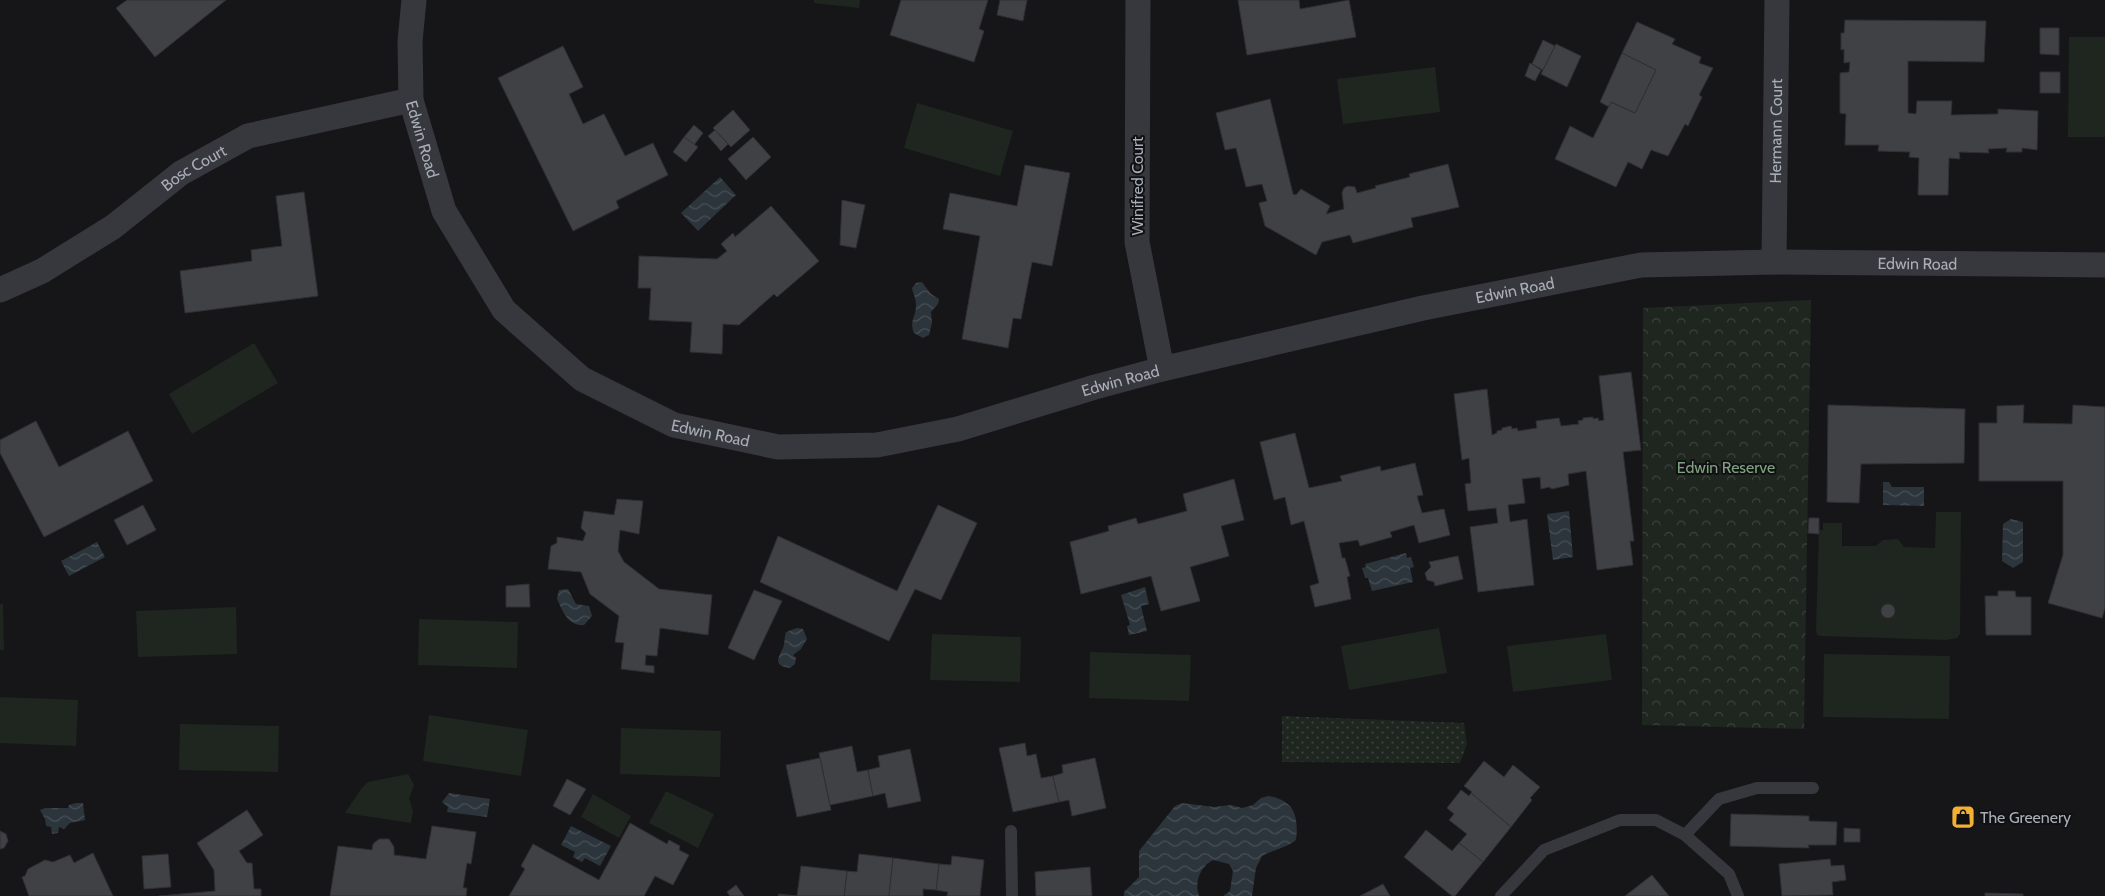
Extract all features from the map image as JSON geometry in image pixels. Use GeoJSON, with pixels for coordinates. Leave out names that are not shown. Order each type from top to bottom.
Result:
{"type":"FeatureCollection","features":[{"type":"Feature","properties":{"kind":"street","name":"Edwin Road"},"geometry":{"type":"LineString","coordinates":[[414,0],[410,41],[411,100],[444,211],[504,310],[582,380],[674,425],[778,447],[877,445],[958,429],[1095,387],[1162,369],[1423,308],[1641,266],[1774,262],[2105,265]]}},
{"type":"Feature","properties":{"kind":"street","name":"Winifred Court"},"geometry":{"type":"LineString","coordinates":[[1138,0],[1137,242],[1162,369]]}},
{"type":"Feature","properties":{"kind":"street","name":"Hermann Court"},"geometry":{"type":"LineString","coordinates":[[1774,262],[1777,0]]}},
{"type":"Feature","properties":{"kind":"street","name":"Bosc Court"},"geometry":{"type":"LineString","coordinates":[[0,290],[42,271],[113,227],[181,173],[248,136],[411,100]]}},
{"type":"Feature","properties":{"kind":"lane"},"geometry":{"type":"LineString","coordinates":[[1685,835],[1719,799],[1757,788],[1813,788]]}},
{"type":"Feature","properties":{"kind":"lane"},"geometry":{"type":"LineString","coordinates":[[1502,896],[1544,850],[1620,820],[1656,820],[1685,835],[1728,874],[1738,896]]}},
{"type":"Feature","properties":{"kind":"lane"},"geometry":{"type":"LineString","coordinates":[[1011,831],[1012,896]]}},
{"type":"Feature","properties":{"kind":"green space"},"geometry":{"type":"Polygon","coordinates":[[[814,0],[860,0],[859,8],[814,3],[814,0]]]}},
{"type":"Feature","properties":{"kind":"green space"},"geometry":{"type":"Polygon","coordinates":[[[2069,37],[2105,37],[2105,137],[2068,137],[2069,37]]]}},
{"type":"Feature","properties":{"kind":"green space"},"geometry":{"type":"Polygon","coordinates":[[[1435,67],[1440,112],[1343,124],[1337,79],[1435,67]]]}},
{"type":"Feature","properties":{"kind":"green space"},"geometry":{"type":"Polygon","coordinates":[[[917,103],[1013,131],[1000,176],[904,148],[917,103]]]}},
{"type":"Feature","properties":{"kind":"green space","name":"Edwin Reserve"},"geometry":{"type":"Polygon","coordinates":[[[1811,300],[1804,729],[1642,725],[1643,308],[1811,300]]]}},
{"type":"Feature","properties":{"kind":"green space"},"geometry":{"type":"Polygon","coordinates":[[[254,343],[278,383],[192,434],[169,394],[254,343]]]}},
{"type":"Feature","properties":{"kind":"green space"},"geometry":{"type":"Polygon","coordinates":[[[1936,512],[1961,512],[1960,634],[1957,638],[1946,640],[1817,635],[1819,530],[1823,530],[1823,523],[1842,523],[1842,546],[1876,546],[1883,540],[1898,539],[1904,547],[1935,548],[1936,512]]]}},
{"type":"Feature","properties":{"kind":"green space"},"geometry":{"type":"Polygon","coordinates":[[[0,604],[3,604],[4,650],[0,650],[0,604]]]}},
{"type":"Feature","properties":{"kind":"green space"},"geometry":{"type":"Polygon","coordinates":[[[236,607],[237,654],[138,657],[136,611],[236,607]]]}},
{"type":"Feature","properties":{"kind":"green space"},"geometry":{"type":"Polygon","coordinates":[[[419,619],[518,622],[517,668],[418,665],[419,619]]]}},
{"type":"Feature","properties":{"kind":"green space"},"geometry":{"type":"Polygon","coordinates":[[[1439,628],[1447,673],[1349,690],[1341,646],[1439,628]]]}},
{"type":"Feature","properties":{"kind":"green space"},"geometry":{"type":"Polygon","coordinates":[[[932,634],[1021,637],[1020,682],[930,680],[932,634]]]}},
{"type":"Feature","properties":{"kind":"green space"},"geometry":{"type":"Polygon","coordinates":[[[1606,634],[1612,680],[1513,692],[1507,646],[1606,634]]]}},
{"type":"Feature","properties":{"kind":"green space"},"geometry":{"type":"Polygon","coordinates":[[[1090,652],[1191,655],[1189,701],[1089,698],[1090,652]]]}},
{"type":"Feature","properties":{"kind":"green space"},"geometry":{"type":"Polygon","coordinates":[[[1824,654],[1950,656],[1949,719],[1823,717],[1824,654]]]}},
{"type":"Feature","properties":{"kind":"green space"},"geometry":{"type":"Polygon","coordinates":[[[0,697],[78,700],[76,746],[0,743],[0,697]]]}},
{"type":"Feature","properties":{"kind":"green space"},"geometry":{"type":"Polygon","coordinates":[[[429,715],[528,730],[521,776],[423,761],[429,715]]]}},
{"type":"Feature","properties":{"kind":"green space"},"geometry":{"type":"Polygon","coordinates":[[[1282,716],[1464,723],[1467,744],[1460,763],[1282,762],[1282,716]]]}},
{"type":"Feature","properties":{"kind":"green space"},"geometry":{"type":"Polygon","coordinates":[[[180,724],[279,726],[278,772],[179,770],[180,724]]]}},
{"type":"Feature","properties":{"kind":"green space"},"geometry":{"type":"Polygon","coordinates":[[[621,728],[721,731],[720,777],[620,774],[621,728]]]}},
{"type":"Feature","properties":{"kind":"green space"},"geometry":{"type":"Polygon","coordinates":[[[408,774],[414,785],[409,798],[413,811],[411,823],[345,813],[368,782],[408,774]]]}},
{"type":"Feature","properties":{"kind":"green space"},"geometry":{"type":"Polygon","coordinates":[[[666,791],[714,814],[698,848],[649,823],[666,791]]]}},
{"type":"Feature","properties":{"kind":"green space"},"geometry":{"type":"Polygon","coordinates":[[[593,794],[631,816],[619,838],[581,817],[593,794]]]}},
{"type":"Feature","properties":{"kind":"water"},"geometry":{"type":"Polygon","coordinates":[[[720,177],[736,195],[698,231],[681,213],[720,177]]]}},
{"type":"Feature","properties":{"kind":"water"},"geometry":{"type":"Polygon","coordinates":[[[922,282],[931,294],[939,299],[938,304],[931,312],[932,323],[929,335],[923,338],[914,333],[912,325],[916,300],[912,288],[916,283],[922,282]]]}},
{"type":"Feature","properties":{"kind":"water"},"geometry":{"type":"Polygon","coordinates":[[[1883,482],[1889,482],[1892,487],[1924,487],[1924,506],[1883,505],[1883,482]]]}},
{"type":"Feature","properties":{"kind":"water"},"geometry":{"type":"Polygon","coordinates":[[[1569,511],[1573,557],[1553,560],[1547,514],[1569,511]]]}},
{"type":"Feature","properties":{"kind":"water"},"geometry":{"type":"Polygon","coordinates":[[[2011,519],[2023,522],[2023,562],[2013,568],[2002,561],[2003,524],[2011,519]]]}},
{"type":"Feature","properties":{"kind":"water"},"geometry":{"type":"Polygon","coordinates":[[[97,542],[105,557],[69,576],[61,561],[97,542]]]}},
{"type":"Feature","properties":{"kind":"water"},"geometry":{"type":"Polygon","coordinates":[[[1406,553],[1407,558],[1411,557],[1414,567],[1410,568],[1413,582],[1372,591],[1368,578],[1365,578],[1362,568],[1366,567],[1365,564],[1406,553]]]}},
{"type":"Feature","properties":{"kind":"water"},"geometry":{"type":"Polygon","coordinates":[[[1145,587],[1149,604],[1141,606],[1147,631],[1129,635],[1127,626],[1130,625],[1121,595],[1145,587]]]}},
{"type":"Feature","properties":{"kind":"water"},"geometry":{"type":"Polygon","coordinates":[[[568,589],[576,604],[589,606],[592,616],[584,625],[578,625],[570,621],[557,599],[559,590],[568,589]]]}},
{"type":"Feature","properties":{"kind":"water"},"geometry":{"type":"Polygon","coordinates":[[[797,628],[803,629],[807,639],[801,649],[793,655],[796,658],[795,664],[790,668],[785,667],[778,661],[784,646],[785,634],[797,628]]]}},
{"type":"Feature","properties":{"kind":"water"},"geometry":{"type":"Polygon","coordinates":[[[449,793],[490,799],[487,817],[447,812],[448,807],[442,802],[449,793]]]}},
{"type":"Feature","properties":{"kind":"water"},"geometry":{"type":"Polygon","coordinates":[[[1268,796],[1284,801],[1293,810],[1297,824],[1296,840],[1262,856],[1256,868],[1252,896],[1223,896],[1230,891],[1233,871],[1229,864],[1213,860],[1208,863],[1199,875],[1197,885],[1199,896],[1124,896],[1124,892],[1139,877],[1139,851],[1175,806],[1182,803],[1214,807],[1231,805],[1242,808],[1253,805],[1261,798],[1268,796]]]}},
{"type":"Feature","properties":{"kind":"water"},"geometry":{"type":"Polygon","coordinates":[[[83,803],[85,820],[70,823],[64,829],[59,827],[58,833],[52,834],[51,827],[46,826],[45,819],[40,810],[45,808],[68,808],[69,805],[83,803]]]}},
{"type":"Feature","properties":{"kind":"water"},"geometry":{"type":"Polygon","coordinates":[[[571,826],[611,846],[600,866],[585,858],[582,862],[573,857],[575,852],[561,845],[571,826]]]}},
{"type":"Feature","properties":{"kind":"building"},"geometry":{"type":"Polygon","coordinates":[[[127,0],[226,0],[155,57],[116,8],[127,0]]]}},
{"type":"Feature","properties":{"kind":"building"},"geometry":{"type":"Polygon","coordinates":[[[901,0],[988,0],[979,29],[984,31],[974,62],[890,35],[901,0]]]}},
{"type":"Feature","properties":{"kind":"building"},"geometry":{"type":"Polygon","coordinates":[[[1000,0],[1027,0],[1023,21],[997,15],[1000,0]]]}},
{"type":"Feature","properties":{"kind":"building"},"geometry":{"type":"Polygon","coordinates":[[[1238,0],[1299,0],[1300,9],[1349,0],[1356,37],[1247,55],[1238,0]]]}},
{"type":"Feature","properties":{"kind":"building"},"geometry":{"type":"Polygon","coordinates":[[[1845,20],[1986,21],[1984,62],[1908,61],[1908,113],[1916,114],[1917,101],[1952,101],[1951,115],[1998,114],[1998,109],[2038,111],[2037,150],[2022,148],[2022,152],[2006,152],[2007,148],[1988,149],[1989,153],[1959,152],[1960,159],[1949,158],[1948,195],[1918,195],[1919,158],[1909,157],[1910,152],[1878,151],[1879,145],[1845,145],[1846,114],[1840,113],[1840,73],[1849,72],[1850,62],[1844,63],[1844,49],[1841,50],[1841,33],[1844,33],[1845,20]]]}},
{"type":"Feature","properties":{"kind":"building"},"geometry":{"type":"Polygon","coordinates":[[[1637,22],[1675,39],[1672,44],[1701,57],[1699,63],[1713,68],[1699,95],[1702,97],[1688,126],[1685,124],[1668,156],[1651,150],[1642,169],[1628,162],[1616,187],[1555,159],[1570,126],[1593,138],[1611,102],[1635,113],[1656,70],[1622,53],[1637,22]]]}},
{"type":"Feature","properties":{"kind":"building"},"geometry":{"type":"Polygon","coordinates":[[[2040,28],[2059,28],[2059,55],[2040,54],[2040,28]]]}},
{"type":"Feature","properties":{"kind":"building"},"geometry":{"type":"Polygon","coordinates":[[[1543,40],[1555,46],[1543,70],[1532,64],[1543,40]]]}},
{"type":"Feature","properties":{"kind":"building"},"geometry":{"type":"Polygon","coordinates":[[[1556,44],[1581,56],[1567,87],[1541,74],[1556,44]]]}},
{"type":"Feature","properties":{"kind":"building"},"geometry":{"type":"Polygon","coordinates":[[[563,46],[583,87],[569,94],[583,124],[604,114],[625,156],[653,143],[668,175],[616,201],[619,208],[573,231],[498,78],[563,46]]]}},
{"type":"Feature","properties":{"kind":"building"},"geometry":{"type":"Polygon","coordinates":[[[1622,53],[1656,70],[1635,113],[1611,102],[1609,107],[1600,102],[1622,53]]]}},
{"type":"Feature","properties":{"kind":"building"},"geometry":{"type":"Polygon","coordinates":[[[1530,63],[1541,70],[1535,81],[1525,76],[1530,63]]]}},
{"type":"Feature","properties":{"kind":"building"},"geometry":{"type":"Polygon","coordinates":[[[2040,72],[2060,72],[2060,93],[2040,93],[2040,72]]]}},
{"type":"Feature","properties":{"kind":"building"},"geometry":{"type":"Polygon","coordinates":[[[1270,99],[1293,194],[1296,195],[1301,189],[1330,206],[1326,214],[1344,209],[1342,193],[1344,188],[1348,186],[1355,187],[1357,193],[1410,177],[1409,174],[1448,164],[1459,207],[1411,218],[1413,227],[1353,243],[1350,235],[1322,242],[1316,255],[1265,226],[1259,203],[1267,201],[1262,184],[1246,187],[1236,148],[1225,150],[1216,113],[1270,99]]]}},
{"type":"Feature","properties":{"kind":"building"},"geometry":{"type":"Polygon","coordinates":[[[733,110],[750,130],[731,147],[713,128],[733,110]]]}},
{"type":"Feature","properties":{"kind":"building"},"geometry":{"type":"Polygon","coordinates":[[[694,125],[703,133],[694,145],[684,137],[694,125]]]}},
{"type":"Feature","properties":{"kind":"building"},"geometry":{"type":"Polygon","coordinates":[[[715,130],[728,144],[721,151],[708,136],[715,130]]]}},
{"type":"Feature","properties":{"kind":"building"},"geometry":{"type":"Polygon","coordinates":[[[684,137],[698,147],[686,162],[673,152],[684,137]]]}},
{"type":"Feature","properties":{"kind":"building"},"geometry":{"type":"Polygon","coordinates":[[[753,137],[771,157],[746,180],[728,159],[753,137]]]}},
{"type":"Feature","properties":{"kind":"building"},"geometry":{"type":"Polygon","coordinates":[[[1025,165],[1070,173],[1052,266],[1032,262],[1021,319],[1013,318],[1008,348],[962,339],[980,236],[943,229],[950,193],[1017,206],[1025,165]]]}},
{"type":"Feature","properties":{"kind":"building"},"geometry":{"type":"Polygon","coordinates":[[[304,192],[318,296],[185,313],[180,271],[252,261],[251,250],[282,246],[276,196],[304,192]]]}},
{"type":"Feature","properties":{"kind":"building"},"geometry":{"type":"Polygon","coordinates":[[[842,200],[865,205],[856,248],[840,245],[842,200]]]}},
{"type":"Feature","properties":{"kind":"building"},"geometry":{"type":"Polygon","coordinates":[[[771,206],[819,261],[777,297],[774,294],[739,325],[723,324],[722,354],[690,352],[692,322],[649,320],[651,288],[638,288],[639,256],[717,259],[727,251],[721,244],[733,233],[735,237],[771,206]]]}},
{"type":"Feature","properties":{"kind":"building"},"geometry":{"type":"Polygon","coordinates":[[[1631,372],[1641,450],[1623,452],[1634,541],[1630,541],[1633,565],[1597,570],[1586,471],[1568,474],[1569,485],[1552,489],[1549,487],[1541,489],[1540,477],[1522,479],[1525,503],[1508,505],[1510,522],[1527,519],[1534,585],[1478,592],[1470,527],[1498,523],[1496,508],[1468,511],[1465,484],[1471,483],[1469,458],[1462,460],[1454,394],[1487,389],[1492,435],[1502,430],[1502,428],[1511,426],[1512,429],[1517,428],[1518,431],[1537,428],[1536,421],[1559,418],[1561,426],[1579,424],[1578,421],[1583,420],[1583,418],[1593,417],[1593,419],[1598,418],[1599,421],[1604,420],[1599,376],[1631,372]]]}},
{"type":"Feature","properties":{"kind":"building"},"geometry":{"type":"Polygon","coordinates":[[[1828,405],[1965,409],[1964,463],[1861,464],[1859,503],[1827,502],[1828,405]]]}},
{"type":"Feature","properties":{"kind":"building"},"geometry":{"type":"Polygon","coordinates":[[[2024,405],[2023,423],[2072,424],[2073,405],[2105,407],[2105,608],[2102,618],[2048,603],[2063,555],[2063,481],[1979,481],[1979,423],[1997,423],[1997,406],[2024,405]]]}},
{"type":"Feature","properties":{"kind":"building"},"geometry":{"type":"Polygon","coordinates":[[[36,421],[59,467],[128,431],[153,481],[44,537],[0,453],[0,440],[36,421]]]}},
{"type":"Feature","properties":{"kind":"building"},"geometry":{"type":"Polygon","coordinates":[[[1295,433],[1309,488],[1342,481],[1340,476],[1380,466],[1381,471],[1415,463],[1423,495],[1417,496],[1422,513],[1444,509],[1450,535],[1419,543],[1414,525],[1390,532],[1392,537],[1360,546],[1358,540],[1339,543],[1342,558],[1345,558],[1350,576],[1347,577],[1351,599],[1315,607],[1310,586],[1319,583],[1304,521],[1291,525],[1285,497],[1274,500],[1260,442],[1295,433]]]}},
{"type":"Feature","properties":{"kind":"building"},"geometry":{"type":"Polygon","coordinates":[[[1234,479],[1244,520],[1221,526],[1229,556],[1190,567],[1200,601],[1161,611],[1151,576],[1081,594],[1070,542],[1109,531],[1108,526],[1136,518],[1138,524],[1187,511],[1183,494],[1234,479]]]}},
{"type":"Feature","properties":{"kind":"building"},"geometry":{"type":"Polygon","coordinates":[[[617,499],[643,501],[639,534],[620,530],[618,551],[624,562],[659,589],[712,595],[708,635],[660,628],[657,656],[646,655],[645,665],[654,666],[654,673],[621,669],[624,643],[615,642],[619,616],[590,594],[581,572],[548,569],[551,546],[557,543],[557,537],[583,541],[586,533],[581,528],[584,511],[614,515],[617,499]]]}},
{"type":"Feature","properties":{"kind":"building"},"geometry":{"type":"Polygon","coordinates":[[[143,505],[156,530],[127,545],[114,520],[143,505]]]}},
{"type":"Feature","properties":{"kind":"building"},"geometry":{"type":"Polygon","coordinates":[[[938,505],[977,523],[941,600],[915,589],[889,641],[760,582],[778,536],[897,591],[938,505]]]}},
{"type":"Feature","properties":{"kind":"building"},"geometry":{"type":"Polygon","coordinates":[[[1809,518],[1819,518],[1819,534],[1808,533],[1809,518]]]}},
{"type":"Feature","properties":{"kind":"building"},"geometry":{"type":"Polygon","coordinates":[[[1458,556],[1463,579],[1435,586],[1434,582],[1427,580],[1425,573],[1431,567],[1429,562],[1458,556]]]}},
{"type":"Feature","properties":{"kind":"building"},"geometry":{"type":"Polygon","coordinates":[[[529,584],[530,607],[506,607],[506,586],[529,584]]]}},
{"type":"Feature","properties":{"kind":"building"},"geometry":{"type":"Polygon","coordinates":[[[754,590],[782,601],[754,660],[728,648],[754,590]]]}},
{"type":"Feature","properties":{"kind":"building"},"geometry":{"type":"Polygon","coordinates":[[[1998,591],[2015,591],[2016,597],[2031,597],[2031,635],[1986,635],[1985,596],[1998,596],[1998,591]]]}},
{"type":"Feature","properties":{"kind":"building"},"geometry":{"type":"Polygon","coordinates":[[[1885,604],[1891,604],[1895,611],[1891,618],[1885,618],[1881,614],[1881,608],[1885,604]]]}},
{"type":"Feature","properties":{"kind":"building"},"geometry":{"type":"Polygon","coordinates":[[[1025,743],[1027,756],[1036,754],[1041,778],[1053,776],[1059,802],[1013,812],[999,748],[1025,743]]]}},
{"type":"Feature","properties":{"kind":"building"},"geometry":{"type":"Polygon","coordinates":[[[852,746],[857,772],[868,770],[873,796],[830,805],[819,753],[852,746]]]}},
{"type":"Feature","properties":{"kind":"building"},"geometry":{"type":"Polygon","coordinates":[[[910,749],[921,801],[888,808],[885,793],[873,796],[868,770],[880,767],[878,756],[910,749]]]}},
{"type":"Feature","properties":{"kind":"building"},"geometry":{"type":"Polygon","coordinates":[[[820,758],[831,810],[797,817],[786,765],[820,758]]]}},
{"type":"Feature","properties":{"kind":"building"},"geometry":{"type":"Polygon","coordinates":[[[1095,758],[1106,808],[1072,816],[1069,800],[1059,802],[1053,776],[1063,773],[1062,765],[1095,758]]]}},
{"type":"Feature","properties":{"kind":"building"},"geometry":{"type":"Polygon","coordinates":[[[1484,761],[1504,777],[1513,765],[1540,787],[1530,798],[1532,800],[1511,827],[1464,786],[1484,761]]]}},
{"type":"Feature","properties":{"kind":"building"},"geometry":{"type":"Polygon","coordinates":[[[567,779],[586,789],[570,815],[553,806],[567,779]]]}},
{"type":"Feature","properties":{"kind":"building"},"geometry":{"type":"Polygon","coordinates":[[[1461,790],[1469,796],[1471,793],[1511,827],[1483,862],[1459,843],[1467,834],[1449,820],[1454,814],[1447,808],[1461,790]]]}},
{"type":"Feature","properties":{"kind":"building"},"geometry":{"type":"Polygon","coordinates":[[[247,810],[263,835],[239,851],[247,863],[252,863],[254,889],[261,889],[261,896],[159,896],[215,891],[214,870],[197,843],[247,810]]]}},
{"type":"Feature","properties":{"kind":"building"},"geometry":{"type":"Polygon","coordinates":[[[1731,814],[1809,816],[1809,821],[1837,822],[1836,845],[1808,845],[1809,848],[1730,846],[1731,814]]]}},
{"type":"Feature","properties":{"kind":"building"},"geometry":{"type":"Polygon","coordinates":[[[630,823],[667,844],[669,840],[680,846],[679,850],[689,855],[673,885],[655,876],[644,896],[509,896],[525,869],[521,866],[533,844],[599,880],[630,823]]]}},
{"type":"Feature","properties":{"kind":"building"},"geometry":{"type":"Polygon","coordinates":[[[432,826],[476,832],[471,864],[467,863],[463,888],[467,888],[466,896],[330,896],[338,846],[372,850],[373,844],[379,839],[389,839],[394,847],[394,855],[426,859],[432,826]]]}},
{"type":"Feature","properties":{"kind":"building"},"geometry":{"type":"Polygon","coordinates":[[[1844,828],[1860,829],[1860,842],[1844,842],[1844,828]]]}},
{"type":"Feature","properties":{"kind":"building"},"geometry":{"type":"Polygon","coordinates":[[[1426,830],[1452,851],[1459,843],[1483,862],[1455,896],[1452,896],[1404,857],[1426,830]]]}},
{"type":"Feature","properties":{"kind":"building"},"geometry":{"type":"Polygon","coordinates":[[[0,831],[6,834],[8,841],[4,848],[0,849],[0,831]]]}},
{"type":"Feature","properties":{"kind":"building"},"geometry":{"type":"Polygon","coordinates":[[[93,853],[113,896],[29,896],[22,877],[25,876],[28,869],[45,860],[53,862],[70,855],[74,863],[93,853]]]}},
{"type":"Feature","properties":{"kind":"building"},"geometry":{"type":"Polygon","coordinates":[[[168,854],[171,887],[144,889],[142,856],[168,854]]]}},
{"type":"Feature","properties":{"kind":"building"},"geometry":{"type":"Polygon","coordinates":[[[859,854],[893,858],[889,896],[844,896],[847,871],[857,872],[859,854]]]}},
{"type":"Feature","properties":{"kind":"building"},"geometry":{"type":"Polygon","coordinates":[[[952,856],[984,860],[980,896],[947,896],[948,892],[936,890],[939,864],[951,865],[952,856]]]}},
{"type":"Feature","properties":{"kind":"building"},"geometry":{"type":"Polygon","coordinates":[[[893,858],[939,864],[936,890],[923,889],[923,896],[889,896],[893,858]]]}},
{"type":"Feature","properties":{"kind":"building"},"geometry":{"type":"Polygon","coordinates":[[[1830,859],[1831,866],[1844,865],[1846,880],[1832,882],[1833,895],[1782,896],[1779,864],[1830,859]]]}},
{"type":"Feature","properties":{"kind":"building"},"geometry":{"type":"Polygon","coordinates":[[[801,866],[847,871],[844,896],[797,896],[801,866]]]}},
{"type":"Feature","properties":{"kind":"building"},"geometry":{"type":"Polygon","coordinates":[[[1090,867],[1092,896],[1036,896],[1035,872],[1090,867]]]}},
{"type":"Feature","properties":{"kind":"building"},"geometry":{"type":"Polygon","coordinates":[[[1652,875],[1669,896],[1625,896],[1652,875]]]}},
{"type":"Feature","properties":{"kind":"building"},"geometry":{"type":"Polygon","coordinates":[[[1383,884],[1390,896],[1360,896],[1383,884]]]}},
{"type":"Feature","properties":{"kind":"building"},"geometry":{"type":"Polygon","coordinates":[[[736,885],[744,896],[730,896],[727,892],[736,885]]]}},
{"type":"Feature","properties":{"kind":"building"},"geometry":{"type":"Polygon","coordinates":[[[1985,893],[2023,894],[2023,896],[1985,896],[1985,893]]]}},
{"type":"Feature","properties":{"kind":"building"},"geometry":{"type":"Polygon","coordinates":[[[779,894],[797,896],[778,896],[779,894]]]}},
{"type":"Feature","properties":{"kind":"place","name":"The Greenery"},"geometry":{"type":"Point","coordinates":[1963,817]}}]}
